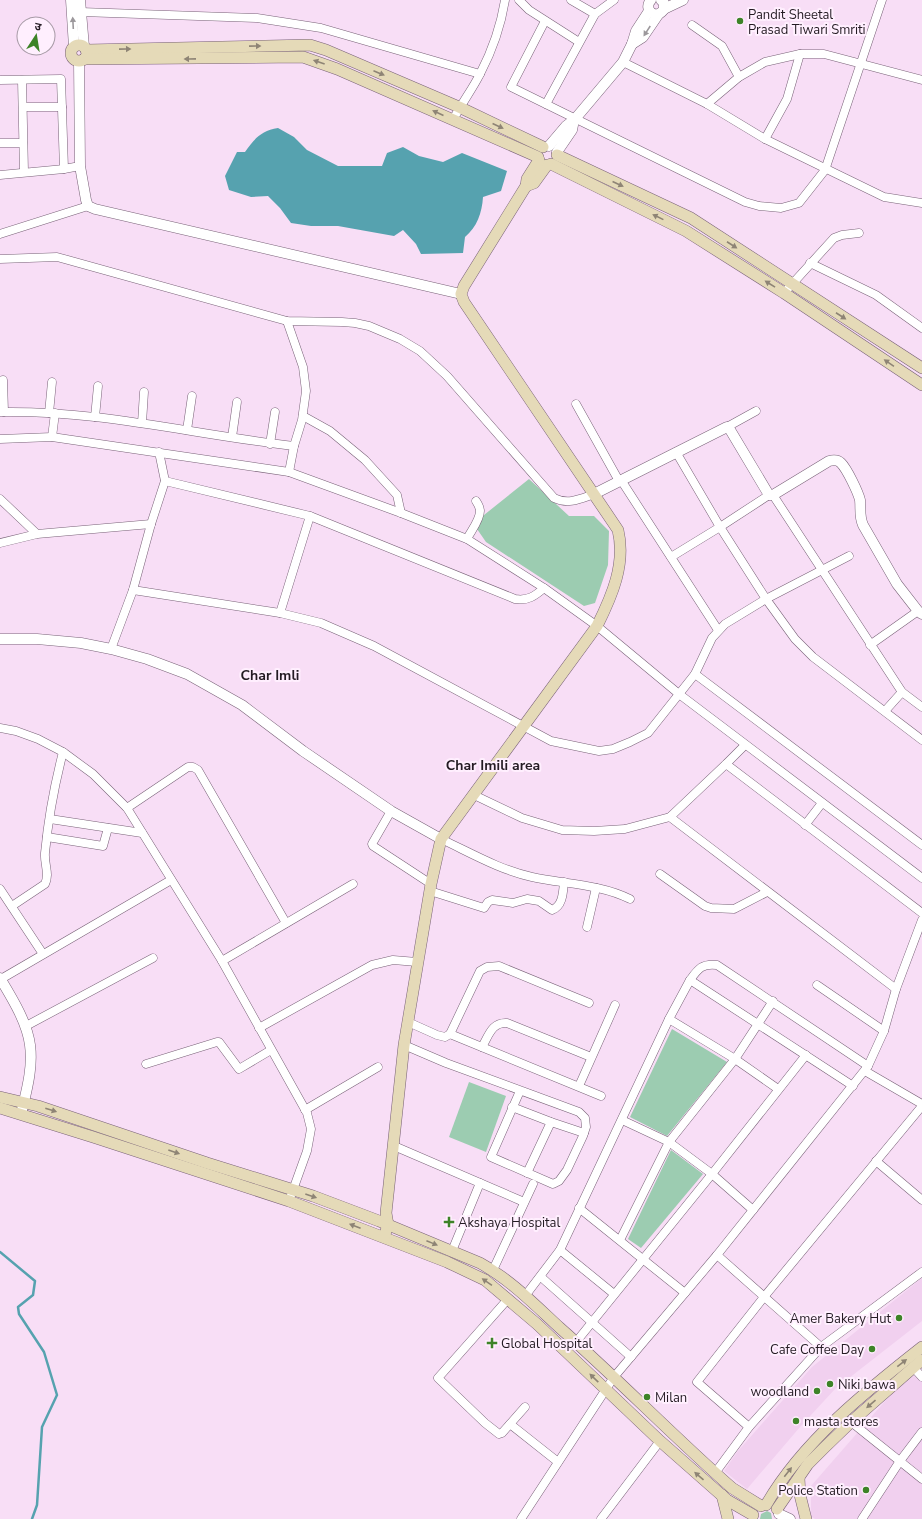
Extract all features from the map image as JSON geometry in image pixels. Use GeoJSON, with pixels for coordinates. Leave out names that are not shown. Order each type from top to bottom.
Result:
{"type":"FeatureCollection","features":[{"type":"Feature","properties":{"kind":"main road"},"geometry":{"type":"LineString","coordinates":[[82,53],[310,45],[326,50],[459,107],[548,156],[597,180],[686,231],[784,293],[922,385]]}},
{"type":"Feature","properties":{"kind":"main road"},"geometry":{"type":"LineString","coordinates":[[82,53],[303,57],[337,69],[453,120],[548,156]]}},
{"type":"Feature","properties":{"kind":"main road"},"geometry":{"type":"LineString","coordinates":[[379,1235],[384,1220],[394,1146],[404,1045],[417,962],[430,888],[442,839],[597,626],[611,597],[620,566],[622,550],[618,530],[464,302],[462,294],[464,286],[526,186],[527,179],[548,156]]}},
{"type":"Feature","properties":{"kind":"main road"},"geometry":{"type":"LineString","coordinates":[[597,180],[691,218],[922,368]]}},
{"type":"Feature","properties":{"kind":"main road"},"geometry":{"type":"LineString","coordinates":[[0,1097],[24,1102],[384,1220],[493,1270],[504,1277],[576,1342],[732,1488],[773,1510]]}},
{"type":"Feature","properties":{"kind":"main road"},"geometry":{"type":"LineString","coordinates":[[0,1108],[289,1201],[447,1262],[485,1280],[537,1324],[660,1442],[722,1495],[753,1517],[756,1510],[773,1510]]}},
{"type":"Feature","properties":{"kind":"main road"},"geometry":{"type":"LineString","coordinates":[[773,1510],[775,1489],[814,1441],[886,1375],[922,1347]]}},
{"type":"Feature","properties":{"kind":"main road"},"geometry":{"type":"LineString","coordinates":[[773,1510],[812,1460],[851,1422],[922,1360]]}},
{"type":"Feature","properties":{"kind":"main road"},"geometry":{"type":"LineString","coordinates":[[799,1478],[800,1495],[806,1519]]}},
{"type":"Feature","properties":{"kind":"main road"},"geometry":{"type":"LineString","coordinates":[[722,1495],[728,1519]]}},
{"type":"Feature","properties":{"kind":"street"},"geometry":{"type":"LineString","coordinates":[[71,0],[82,53]]}},
{"type":"Feature","properties":{"kind":"street"},"geometry":{"type":"LineString","coordinates":[[80,0],[82,53],[80,166],[88,206]]}},
{"type":"Feature","properties":{"kind":"street"},"geometry":{"type":"LineString","coordinates":[[453,120],[459,107],[480,74],[494,40],[506,0]]}},
{"type":"Feature","properties":{"kind":"street"},"geometry":{"type":"LineString","coordinates":[[519,0],[529,10],[579,42]]}},
{"type":"Feature","properties":{"kind":"street"},"geometry":{"type":"LineString","coordinates":[[571,0],[595,14]]}},
{"type":"Feature","properties":{"kind":"street"},"geometry":{"type":"LineString","coordinates":[[546,104],[595,14],[614,0]]}},
{"type":"Feature","properties":{"kind":"street"},"geometry":{"type":"LineString","coordinates":[[548,156],[566,126],[575,120],[623,62],[632,44],[643,37],[655,5],[683,0]]}},
{"type":"Feature","properties":{"kind":"street"},"geometry":{"type":"LineString","coordinates":[[545,21],[512,87],[575,120],[745,202],[759,206],[781,208],[798,203],[825,170],[882,0]]}},
{"type":"Feature","properties":{"kind":"street"},"geometry":{"type":"LineString","coordinates":[[81,12],[257,18],[321,28],[480,74]]}},
{"type":"Feature","properties":{"kind":"street"},"geometry":{"type":"LineString","coordinates":[[692,25],[722,46],[739,77]]}},
{"type":"Feature","properties":{"kind":"street"},"geometry":{"type":"LineString","coordinates":[[765,139],[787,99],[800,54]]}},
{"type":"Feature","properties":{"kind":"street"},"geometry":{"type":"LineString","coordinates":[[707,104],[739,77],[765,62],[800,54],[824,54],[922,80]]}},
{"type":"Feature","properties":{"kind":"street"},"geometry":{"type":"LineString","coordinates":[[623,62],[707,104],[765,139],[825,170],[884,197],[922,203]]}},
{"type":"Feature","properties":{"kind":"street"},"geometry":{"type":"LineString","coordinates":[[0,80],[61,79],[64,169]]}},
{"type":"Feature","properties":{"kind":"street"},"geometry":{"type":"LineString","coordinates":[[22,80],[24,172]]}},
{"type":"Feature","properties":{"kind":"street"},"geometry":{"type":"LineString","coordinates":[[23,107],[62,107]]}},
{"type":"Feature","properties":{"kind":"street"},"geometry":{"type":"LineString","coordinates":[[0,143],[23,143]]}},
{"type":"Feature","properties":{"kind":"street"},"geometry":{"type":"LineString","coordinates":[[0,175],[80,166]]}},
{"type":"Feature","properties":{"kind":"street"},"geometry":{"type":"LineString","coordinates":[[0,234],[88,206],[462,294]]}},
{"type":"Feature","properties":{"kind":"street"},"geometry":{"type":"LineString","coordinates":[[784,293],[791,283],[834,238],[858,232]]}},
{"type":"Feature","properties":{"kind":"street"},"geometry":{"type":"LineString","coordinates":[[0,260],[57,257],[287,322],[342,322],[369,326],[411,344],[447,376],[554,498],[561,502],[568,502],[594,494],[756,411]]}},
{"type":"Feature","properties":{"kind":"street"},"geometry":{"type":"LineString","coordinates":[[810,263],[876,296],[922,328]]}},
{"type":"Feature","properties":{"kind":"street"},"geometry":{"type":"LineString","coordinates":[[287,322],[303,367],[306,391],[303,416],[294,446],[289,472]]}},
{"type":"Feature","properties":{"kind":"street"},"geometry":{"type":"LineString","coordinates":[[3,380],[2,412],[52,413],[95,417],[142,423],[270,444],[294,446]]}},
{"type":"Feature","properties":{"kind":"street"},"geometry":{"type":"LineString","coordinates":[[52,382],[52,437]]}},
{"type":"Feature","properties":{"kind":"street"},"geometry":{"type":"LineString","coordinates":[[95,417],[98,386]]}},
{"type":"Feature","properties":{"kind":"street"},"geometry":{"type":"LineString","coordinates":[[142,423],[144,392]]}},
{"type":"Feature","properties":{"kind":"street"},"geometry":{"type":"LineString","coordinates":[[187,430],[192,396]]}},
{"type":"Feature","properties":{"kind":"street"},"geometry":{"type":"LineString","coordinates":[[232,438],[237,402]]}},
{"type":"Feature","properties":{"kind":"street"},"geometry":{"type":"LineString","coordinates":[[576,404],[620,481],[718,630]]}},
{"type":"Feature","properties":{"kind":"street"},"geometry":{"type":"LineString","coordinates":[[270,444],[275,412]]}},
{"type":"Feature","properties":{"kind":"street"},"geometry":{"type":"LineString","coordinates":[[303,416],[330,432],[365,460],[397,495],[401,513]]}},
{"type":"Feature","properties":{"kind":"street"},"geometry":{"type":"LineString","coordinates":[[727,427],[902,692],[922,706]]}},
{"type":"Feature","properties":{"kind":"street"},"geometry":{"type":"LineString","coordinates":[[0,439],[52,437],[289,472],[467,539],[544,588],[597,626],[679,694],[922,878]]}},
{"type":"Feature","properties":{"kind":"street"},"geometry":{"type":"LineString","coordinates":[[111,648],[133,590],[164,481],[159,452]]}},
{"type":"Feature","properties":{"kind":"street"},"geometry":{"type":"LineString","coordinates":[[676,452],[720,528],[766,599],[795,639],[813,657],[922,740]]}},
{"type":"Feature","properties":{"kind":"street"},"geometry":{"type":"LineString","coordinates":[[671,557],[829,461],[833,460],[841,463],[859,497],[860,515],[863,525],[897,584],[920,613],[870,644]]}},
{"type":"Feature","properties":{"kind":"street"},"geometry":{"type":"LineString","coordinates":[[164,481],[310,516],[515,599],[522,600],[533,597],[544,588]]}},
{"type":"Feature","properties":{"kind":"street"},"geometry":{"type":"LineString","coordinates":[[0,499],[37,534]]}},
{"type":"Feature","properties":{"kind":"street"},"geometry":{"type":"LineString","coordinates":[[467,539],[480,513],[480,509],[476,501]]}},
{"type":"Feature","properties":{"kind":"street"},"geometry":{"type":"LineString","coordinates":[[280,613],[310,516]]}},
{"type":"Feature","properties":{"kind":"street"},"geometry":{"type":"LineString","coordinates":[[0,543],[37,534],[151,524]]}},
{"type":"Feature","properties":{"kind":"street"},"geometry":{"type":"LineString","coordinates":[[133,590],[280,613],[321,623],[374,646],[551,741],[599,751],[612,749],[648,733],[694,674],[712,638],[725,624],[766,599],[823,571],[849,556]]}},
{"type":"Feature","properties":{"kind":"street"},"geometry":{"type":"LineString","coordinates":[[0,639],[37,639],[81,643],[111,648],[147,659],[187,674],[242,704],[303,751],[391,811],[442,839],[505,869],[531,876],[596,888],[622,895],[630,899]]}},
{"type":"Feature","properties":{"kind":"street"},"geometry":{"type":"LineString","coordinates":[[694,674],[922,845]]}},
{"type":"Feature","properties":{"kind":"street"},"geometry":{"type":"LineString","coordinates":[[884,711],[902,692]]}},
{"type":"Feature","properties":{"kind":"street"},"geometry":{"type":"LineString","coordinates":[[0,728],[16,731],[38,739],[63,752],[93,774],[127,808],[222,961],[305,1110],[311,1129],[307,1151],[289,1201]]}},
{"type":"Feature","properties":{"kind":"street"},"geometry":{"type":"LineString","coordinates":[[474,795],[522,818],[562,830],[594,831],[625,829],[670,817],[745,745]]}},
{"type":"Feature","properties":{"kind":"street"},"geometry":{"type":"LineString","coordinates":[[12,906],[45,884],[47,879],[45,855],[47,837],[58,772],[63,752]]}},
{"type":"Feature","properties":{"kind":"street"},"geometry":{"type":"LineString","coordinates":[[726,764],[922,913]]}},
{"type":"Feature","properties":{"kind":"street"},"geometry":{"type":"LineString","coordinates":[[127,808],[188,767],[193,767],[198,770],[286,923]]}},
{"type":"Feature","properties":{"kind":"street"},"geometry":{"type":"LineString","coordinates":[[805,825],[822,803]]}},
{"type":"Feature","properties":{"kind":"street"},"geometry":{"type":"LineString","coordinates":[[391,811],[372,846],[430,888],[484,908],[488,902],[492,900],[513,903],[527,899],[539,900],[552,910],[555,909],[561,901],[564,882]]}},
{"type":"Feature","properties":{"kind":"street"},"geometry":{"type":"LineString","coordinates":[[670,817],[896,989]]}},
{"type":"Feature","properties":{"kind":"street"},"geometry":{"type":"LineString","coordinates":[[50,819],[142,833]]}},
{"type":"Feature","properties":{"kind":"street"},"geometry":{"type":"LineString","coordinates":[[47,837],[103,846],[108,828]]}},
{"type":"Feature","properties":{"kind":"street"},"geometry":{"type":"LineString","coordinates":[[660,874],[705,906],[711,908],[734,910],[767,892]]}},
{"type":"Feature","properties":{"kind":"street"},"geometry":{"type":"LineString","coordinates":[[21,1114],[30,1073],[30,1045],[26,1026],[0,978],[171,880]]}},
{"type":"Feature","properties":{"kind":"street"},"geometry":{"type":"LineString","coordinates":[[222,961],[353,884]]}},
{"type":"Feature","properties":{"kind":"street"},"geometry":{"type":"LineString","coordinates":[[0,888],[43,954]]}},
{"type":"Feature","properties":{"kind":"street"},"geometry":{"type":"LineString","coordinates":[[588,927],[596,888]]}},
{"type":"Feature","properties":{"kind":"street"},"geometry":{"type":"LineString","coordinates":[[521,1519],[614,1377],[717,1255],[867,1069],[884,1032],[896,989],[922,920]]}},
{"type":"Feature","properties":{"kind":"street"},"geometry":{"type":"LineString","coordinates":[[26,1026],[154,958]]}},
{"type":"Feature","properties":{"kind":"street"},"geometry":{"type":"LineString","coordinates":[[259,1028],[372,965],[393,960],[417,962]]}},
{"type":"Feature","properties":{"kind":"street"},"geometry":{"type":"LineString","coordinates":[[525,1296],[560,1250],[669,1019],[690,980],[701,966],[708,963],[717,965],[773,1001],[867,1069],[922,1105],[764,1297],[697,1382],[749,1428]]}},
{"type":"Feature","properties":{"kind":"street"},"geometry":{"type":"LineString","coordinates":[[408,1022],[436,1035],[445,1037],[450,1034],[480,971],[487,967],[499,966],[589,1003]]}},
{"type":"Feature","properties":{"kind":"street"},"geometry":{"type":"LineString","coordinates":[[690,980],[853,1086]]}},
{"type":"Feature","properties":{"kind":"street"},"geometry":{"type":"LineString","coordinates":[[817,985],[884,1032]]}},
{"type":"Feature","properties":{"kind":"street"},"geometry":{"type":"LineString","coordinates":[[620,1240],[669,1142],[735,1059],[773,1001]]}},
{"type":"Feature","properties":{"kind":"street"},"geometry":{"type":"LineString","coordinates":[[579,1086],[615,1005]]}},
{"type":"Feature","properties":{"kind":"street"},"geometry":{"type":"LineString","coordinates":[[669,1019],[735,1059],[778,1090]]}},
{"type":"Feature","properties":{"kind":"street"},"geometry":{"type":"LineString","coordinates":[[482,1047],[493,1026],[502,1022],[592,1057]]}},
{"type":"Feature","properties":{"kind":"street"},"geometry":{"type":"LineString","coordinates":[[450,1034],[601,1096]]}},
{"type":"Feature","properties":{"kind":"street"},"geometry":{"type":"LineString","coordinates":[[146,1064],[219,1042],[239,1069],[272,1050]]}},
{"type":"Feature","properties":{"kind":"street"},"geometry":{"type":"LineString","coordinates":[[404,1045],[446,1063],[579,1112],[585,1118],[586,1127],[584,1133],[567,1170],[559,1181],[553,1184],[491,1157],[520,1091]]}},
{"type":"Feature","properties":{"kind":"street"},"geometry":{"type":"LineString","coordinates":[[576,1342],[806,1055]]}},
{"type":"Feature","properties":{"kind":"street"},"geometry":{"type":"LineString","coordinates":[[305,1110],[378,1067]]}},
{"type":"Feature","properties":{"kind":"street"},"geometry":{"type":"LineString","coordinates":[[512,1107],[584,1133]]}},
{"type":"Feature","properties":{"kind":"street"},"geometry":{"type":"LineString","coordinates":[[622,1120],[669,1142],[712,1174],[752,1210]]}},
{"type":"Feature","properties":{"kind":"street"},"geometry":{"type":"LineString","coordinates":[[527,1173],[551,1122]]}},
{"type":"Feature","properties":{"kind":"street"},"geometry":{"type":"LineString","coordinates":[[394,1146],[524,1202]]}},
{"type":"Feature","properties":{"kind":"street"},"geometry":{"type":"LineString","coordinates":[[876,1160],[922,1200]]}},
{"type":"Feature","properties":{"kind":"street"},"geometry":{"type":"LineString","coordinates":[[452,1251],[480,1183]]}},
{"type":"Feature","properties":{"kind":"street"},"geometry":{"type":"LineString","coordinates":[[493,1270],[533,1184]]}},
{"type":"Feature","properties":{"kind":"street"},"geometry":{"type":"LineString","coordinates":[[579,1208],[685,1293]]}},
{"type":"Feature","properties":{"kind":"street"},"geometry":{"type":"LineString","coordinates":[[560,1250],[614,1294]]}},
{"type":"Feature","properties":{"kind":"street"},"geometry":{"type":"LineString","coordinates":[[717,1255],[821,1347]]}},
{"type":"Feature","properties":{"kind":"street"},"geometry":{"type":"LineString","coordinates":[[715,1473],[749,1428],[821,1347],[922,1272]]}},
{"type":"Feature","properties":{"kind":"street"},"geometry":{"type":"LineString","coordinates":[[541,1276],[631,1357]]}},
{"type":"Feature","properties":{"kind":"street"},"geometry":{"type":"LineString","coordinates":[[508,1299],[438,1378],[497,1433],[502,1433],[525,1407]]}},
{"type":"Feature","properties":{"kind":"street"},"geometry":{"type":"LineString","coordinates":[[913,1367],[922,1377]]}},
{"type":"Feature","properties":{"kind":"street"},"geometry":{"type":"LineString","coordinates":[[851,1422],[922,1479]]}},
{"type":"Feature","properties":{"kind":"street"},"geometry":{"type":"LineString","coordinates":[[510,1424],[558,1462]]}},
{"type":"Feature","properties":{"kind":"street"},"geometry":{"type":"LineString","coordinates":[[862,1519],[900,1461],[922,1432]]}},
{"type":"Feature","properties":{"kind":"street"},"geometry":{"type":"LineString","coordinates":[[601,1519],[660,1442]]}},
{"type":"Feature","properties":{"kind":"street"},"geometry":{"type":"LineString","coordinates":[[773,1510],[790,1519]]}},
{"type":"Feature","properties":{"kind":"shaded area"},"geometry":{"type":"Polygon","coordinates":[[[922,1278],[922,1321],[835,1389],[747,1489],[724,1471],[738,1451],[812,1367],[922,1278]]]}},
{"type":"Feature","properties":{"kind":"shaded area"},"geometry":{"type":"Polygon","coordinates":[[[922,1370],[922,1519],[815,1519],[811,1516],[811,1486],[893,1392],[922,1370]]]}},
{"type":"Feature","properties":{"kind":"green space"},"geometry":{"type":"Polygon","coordinates":[[[529,479],[569,516],[594,516],[609,531],[608,565],[595,603],[584,606],[486,542],[477,529],[479,519],[529,479]]]}},
{"type":"Feature","properties":{"kind":"green space"},"geometry":{"type":"Polygon","coordinates":[[[672,1029],[727,1062],[667,1136],[630,1117],[672,1029]]]}},
{"type":"Feature","properties":{"kind":"green space"},"geometry":{"type":"Polygon","coordinates":[[[469,1082],[506,1096],[486,1152],[449,1137],[469,1082]]]}},
{"type":"Feature","properties":{"kind":"green space"},"geometry":{"type":"Polygon","coordinates":[[[671,1150],[703,1174],[641,1248],[628,1239],[671,1150]]]}},
{"type":"Feature","properties":{"kind":"green space"},"geometry":{"type":"Polygon","coordinates":[[[767,1511],[771,1513],[772,1519],[760,1519],[761,1514],[767,1511]]]}},
{"type":"Feature","properties":{"kind":"water"},"geometry":{"type":"Polygon","coordinates":[[[278,128],[294,137],[307,150],[338,166],[382,166],[387,153],[403,147],[419,156],[443,162],[462,153],[507,171],[501,191],[483,197],[476,224],[465,237],[463,253],[421,254],[416,244],[403,230],[394,236],[338,226],[311,226],[291,223],[280,208],[268,196],[251,197],[229,190],[225,176],[237,152],[245,152],[263,133],[278,128]]]}},
{"type":"Feature","properties":{"kind":"waterway"},"geometry":{"type":"LineString","coordinates":[[0,1252],[35,1281],[33,1295],[18,1307],[19,1314],[44,1352],[57,1395],[42,1427],[37,1505],[32,1519]]}},
{"type":"Feature","properties":{"kind":"place","name":"Pandit Sheetal Prasad Tiwari Smriti"},"geometry":{"type":"Point","coordinates":[740,21]}},
{"type":"Feature","properties":{"kind":"place","name":"Akshaya Hospital"},"geometry":{"type":"Point","coordinates":[449,1222]}},
{"type":"Feature","properties":{"kind":"place","name":"Amer Bakery Hut"},"geometry":{"type":"Point","coordinates":[899,1318]}},
{"type":"Feature","properties":{"kind":"place","name":"Global Hospital"},"geometry":{"type":"Point","coordinates":[492,1343]}},
{"type":"Feature","properties":{"kind":"place","name":"Cafe Coffee Day"},"geometry":{"type":"Point","coordinates":[872,1349]}},
{"type":"Feature","properties":{"kind":"place","name":"Niki bawa"},"geometry":{"type":"Point","coordinates":[830,1384]}},
{"type":"Feature","properties":{"kind":"place","name":"woodland"},"geometry":{"type":"Point","coordinates":[817,1391]}},
{"type":"Feature","properties":{"kind":"place","name":"Milan"},"geometry":{"type":"Point","coordinates":[647,1397]}},
{"type":"Feature","properties":{"kind":"place","name":"masta stores"},"geometry":{"type":"Point","coordinates":[796,1421]}},
{"type":"Feature","properties":{"kind":"place","name":"Police Station"},"geometry":{"type":"Point","coordinates":[866,1490]}},
{"type":"Feature","properties":{"kind":"district","name":"Char Imli"},"geometry":{"type":"Point","coordinates":[270,675]}},
{"type":"Feature","properties":{"kind":"district","name":"Char Imili area"},"geometry":{"type":"Point","coordinates":[493,765]}}]}
